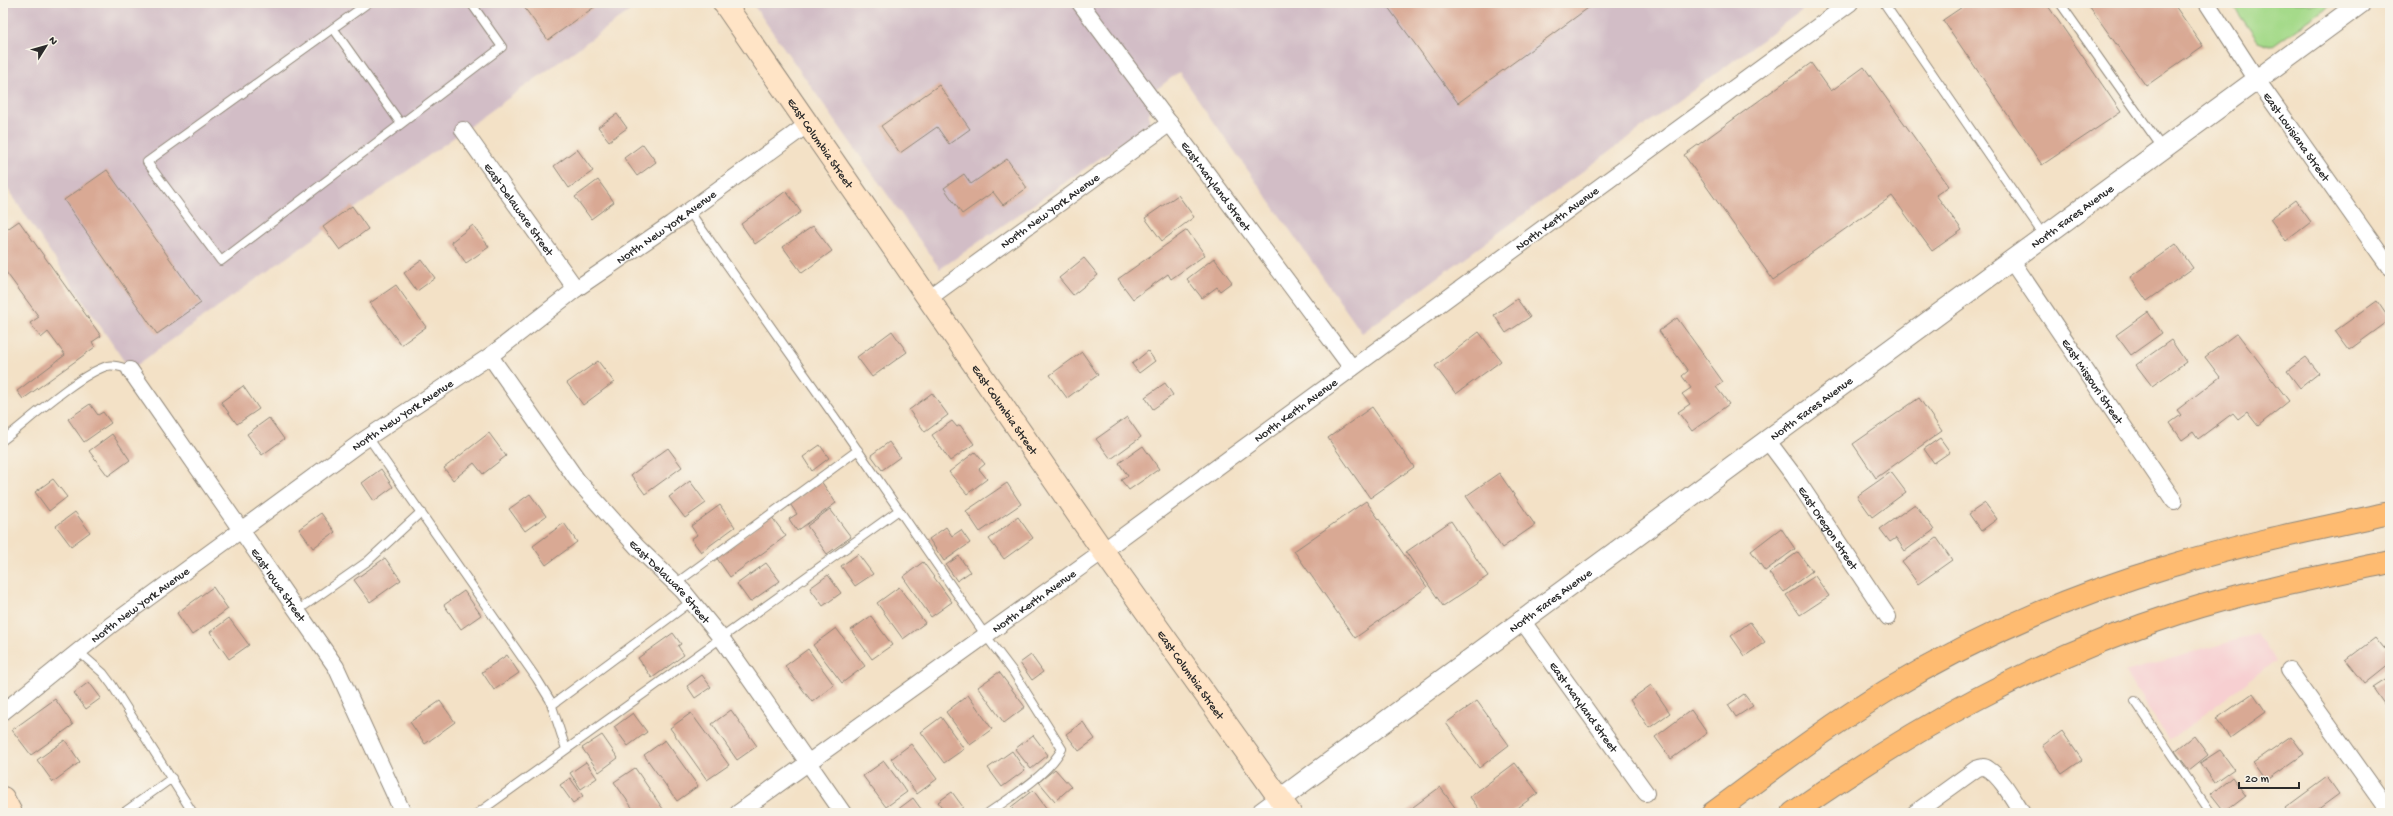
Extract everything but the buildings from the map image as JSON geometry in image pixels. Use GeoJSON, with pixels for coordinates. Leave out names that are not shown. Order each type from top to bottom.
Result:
{"type":"FeatureCollection","features":[{"type":"Feature","properties":{"kind":"highway"},"geometry":{"type":"LineString","coordinates":[[1713,813],[1796,752],[1890,689],[1974,644],[2021,622],[2109,587],[2169,566],[2216,552],[2390,513]]}},
{"type":"Feature","properties":{"kind":"highway"},"geometry":{"type":"LineString","coordinates":[[1793,813],[1861,765],[1916,732],[1966,704],[2072,652],[2130,630],[2215,603],[2292,583],[2390,562]]}},
{"type":"Feature","properties":{"kind":"main road","name":"East Columbia Street"},"geometry":{"type":"LineString","coordinates":[[724,3],[1103,551],[1285,806]]}},
{"type":"Feature","properties":{"kind":"main road"},"geometry":{"type":"LineString","coordinates":[[3,798],[11,813]]}},
{"type":"Feature","properties":{"kind":"street","name":"East Maryland Street"},"geometry":{"type":"LineString","coordinates":[[1080,3],[1352,368]]}},
{"type":"Feature","properties":{"kind":"street","name":"North Kerth Avenue"},"geometry":{"type":"LineString","coordinates":[[738,813],[1103,551],[1850,3]]}},
{"type":"Feature","properties":{"kind":"street","name":"East Louisiana Street"},"geometry":{"type":"LineString","coordinates":[[2207,3],[2257,80],[2390,268]]}},
{"type":"Feature","properties":{"kind":"street","name":"North Fares Avenue"},"geometry":{"type":"LineString","coordinates":[[1261,813],[1285,806],[1521,619],[2361,3]]}},
{"type":"Feature","properties":{"kind":"street","name":"North New York Avenue"},"geometry":{"type":"LineString","coordinates":[[929,298],[1170,123]]}},
{"type":"Feature","properties":{"kind":"street","name":"North New York Avenue"},"geometry":{"type":"LineString","coordinates":[[3,712],[111,625],[368,437],[490,356],[576,289],[688,211],[808,124]]}},
{"type":"Feature","properties":{"kind":"street","name":"East Delaware Street"},"geometry":{"type":"LineString","coordinates":[[463,130],[576,289]]}},
{"type":"Feature","properties":{"kind":"street","name":"East Missouri Street"},"geometry":{"type":"LineString","coordinates":[[2011,260],[2174,502]]}},
{"type":"Feature","properties":{"kind":"street","name":"East Delaware Street"},"geometry":{"type":"LineString","coordinates":[[490,356],[577,480],[617,526],[692,601],[722,639],[843,813]]}},
{"type":"Feature","properties":{"kind":"street","name":"East Iowa Street"},"geometry":{"type":"LineString","coordinates":[[130,370],[336,667],[347,687],[403,813]]}},
{"type":"Feature","properties":{"kind":"street","name":"East Oregon Street"},"geometry":{"type":"LineString","coordinates":[[1767,440],[1794,476],[1888,617]]}},
{"type":"Feature","properties":{"kind":"street","name":"East Maryland Street"},"geometry":{"type":"LineString","coordinates":[[1521,619],[1646,793]]}},
{"type":"Feature","properties":{"kind":"street"},"geometry":{"type":"LineString","coordinates":[[2289,670],[2390,812]]}},
{"type":"Feature","properties":{"kind":"street"},"geometry":{"type":"LineString","coordinates":[[1914,813],[1976,769],[1983,767],[1989,769],[2022,813]]}},
{"type":"Feature","properties":{"kind":"lane"},"geometry":{"type":"LineString","coordinates":[[368,3],[147,162],[221,262],[502,47],[471,3]]}},
{"type":"Feature","properties":{"kind":"lane"},"geometry":{"type":"LineString","coordinates":[[1884,3],[2044,236]]}},
{"type":"Feature","properties":{"kind":"lane"},"geometry":{"type":"LineString","coordinates":[[2060,3],[2163,148]]}},
{"type":"Feature","properties":{"kind":"lane"},"geometry":{"type":"LineString","coordinates":[[333,28],[401,124]]}},
{"type":"Feature","properties":{"kind":"lane"},"geometry":{"type":"LineString","coordinates":[[688,211],[858,450],[986,636],[1014,673],[1062,749],[1055,760],[1015,794],[988,813]]}},
{"type":"Feature","properties":{"kind":"lane"},"geometry":{"type":"LineString","coordinates":[[3,440],[78,382],[96,371],[108,366],[119,366],[130,370]]}},
{"type":"Feature","properties":{"kind":"lane"},"geometry":{"type":"LineString","coordinates":[[368,437],[422,512],[537,679],[552,705],[566,749]]}},
{"type":"Feature","properties":{"kind":"lane"},"geometry":{"type":"LineString","coordinates":[[676,584],[858,450]]}},
{"type":"Feature","properties":{"kind":"lane"},"geometry":{"type":"LineString","coordinates":[[478,813],[722,639],[899,510]]}},
{"type":"Feature","properties":{"kind":"lane"},"geometry":{"type":"LineString","coordinates":[[297,611],[368,561],[422,512]]}},
{"type":"Feature","properties":{"kind":"lane"},"geometry":{"type":"LineString","coordinates":[[552,705],[692,601]]}},
{"type":"Feature","properties":{"kind":"lane"},"geometry":{"type":"LineString","coordinates":[[79,652],[103,673],[112,685],[193,813]]}},
{"type":"Feature","properties":{"kind":"lane"},"geometry":{"type":"LineString","coordinates":[[2135,701],[2211,813]]}},
{"type":"Feature","properties":{"kind":"lane"},"geometry":{"type":"LineString","coordinates":[[123,813],[172,778]]}},
{"type":"Feature","properties":{"kind":"shaded area"},"geometry":{"type":"Polygon","coordinates":[[[3,3],[641,3],[130,370],[3,182],[3,3]]]}},
{"type":"Feature","properties":{"kind":"shaded area"},"geometry":{"type":"Polygon","coordinates":[[[752,3],[1812,3],[1362,333],[1179,72],[1149,95],[1149,124],[940,269],[752,3]]]}},
{"type":"Feature","properties":{"kind":"shaded area"},"geometry":{"type":"Polygon","coordinates":[[[2257,634],[2276,660],[2169,741],[2125,672],[2257,634]]]}},
{"type":"Feature","properties":{"kind":"green space"},"geometry":{"type":"Polygon","coordinates":[[[2231,3],[2333,3],[2273,46],[2258,41],[2231,3]]]}}]}
